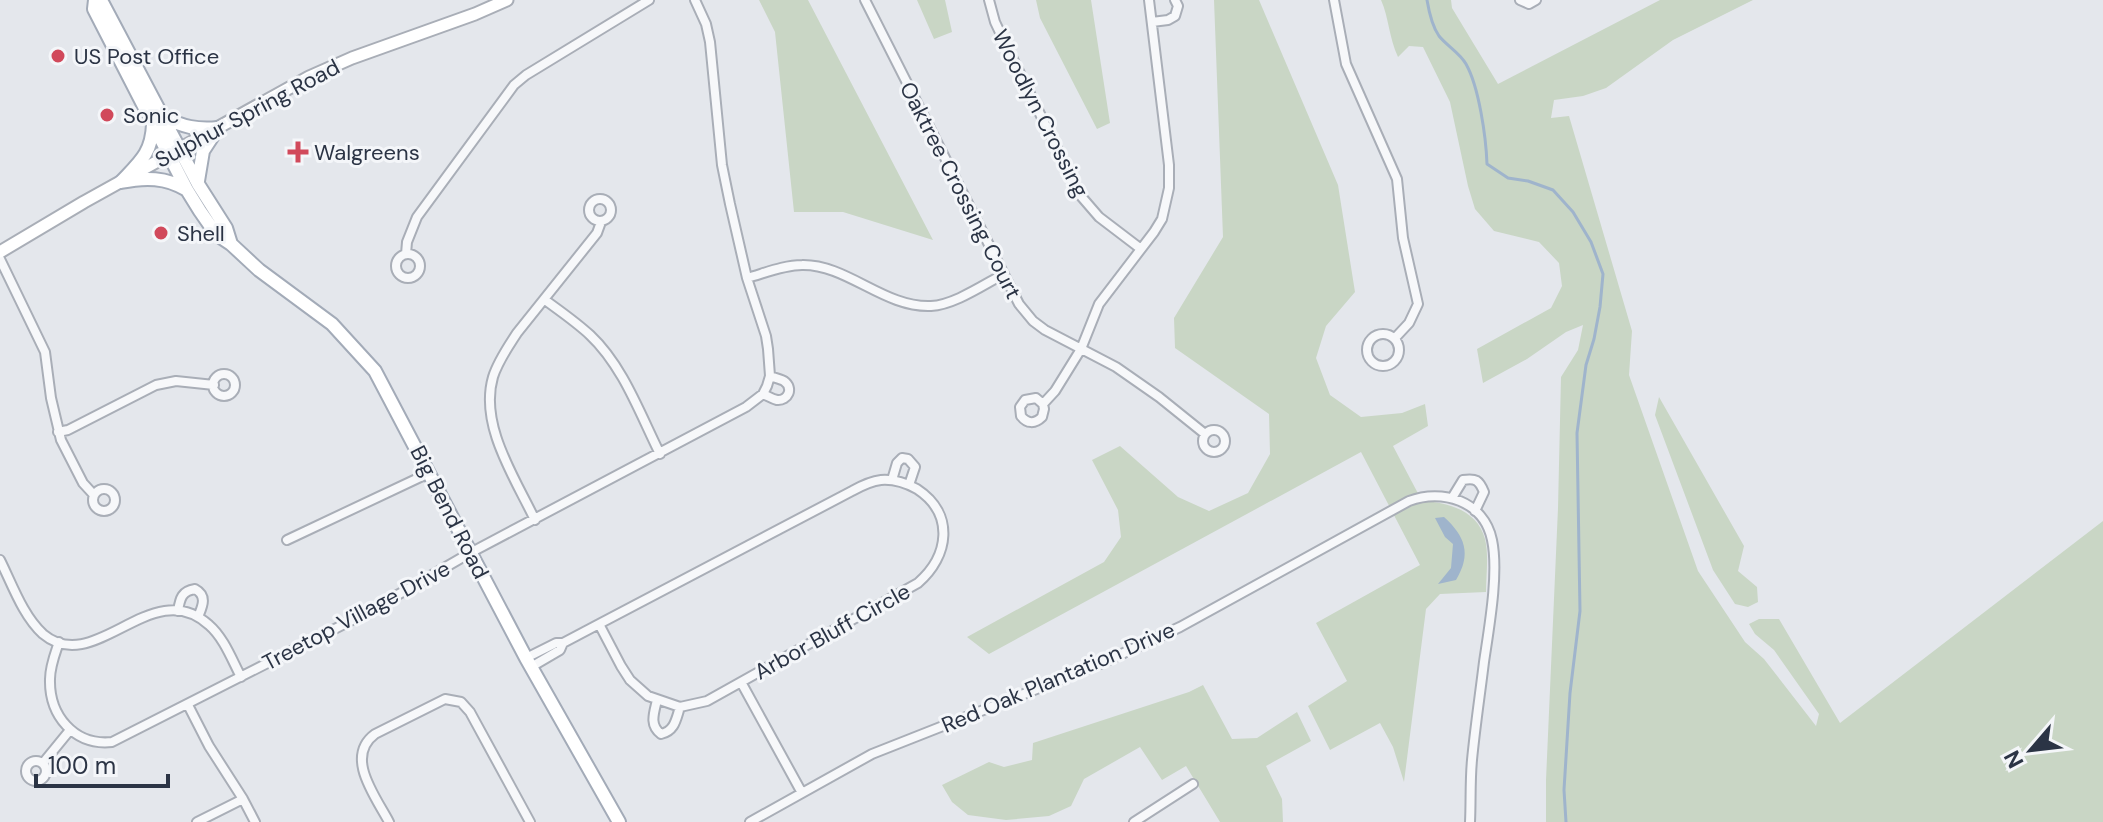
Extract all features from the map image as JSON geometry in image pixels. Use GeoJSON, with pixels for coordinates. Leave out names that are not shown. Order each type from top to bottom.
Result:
{"type":"FeatureCollection","features":[{"type":"Feature","properties":{"kind":"main road","name":"Big Bend Road"},"geometry":{"type":"LineString","coordinates":[[97,0],[103,4],[193,187],[200,211],[216,234],[332,324],[365,358],[384,384],[528,662],[619,822]]}},
{"type":"Feature","properties":{"kind":"main road"},"geometry":{"type":"LineString","coordinates":[[121,182],[143,159],[158,119],[184,127],[218,128]]}},
{"type":"Feature","properties":{"kind":"main road"},"geometry":{"type":"LineString","coordinates":[[121,182],[141,178],[165,179],[193,187],[206,143],[218,128]]}},
{"type":"Feature","properties":{"kind":"street","name":"Sulphur Spring Road"},"geometry":{"type":"LineString","coordinates":[[0,252],[309,77],[507,0]]}},
{"type":"Feature","properties":{"kind":"street"},"geometry":{"type":"LineString","coordinates":[[406,254],[407,242],[417,217],[514,85],[649,0]]}},
{"type":"Feature","properties":{"kind":"street","name":"Treetop Village Drive"},"geometry":{"type":"LineString","coordinates":[[70,730],[94,742],[112,742],[397,596],[470,553],[746,407],[763,394],[770,376],[766,336],[747,278],[722,165],[710,42],[695,0]]}},
{"type":"Feature","properties":{"kind":"street","name":"Oaktree Crossing Court"},"geometry":{"type":"LineString","coordinates":[[865,0],[1019,304],[1045,330],[1116,367],[1205,434]]}},
{"type":"Feature","properties":{"kind":"street","name":"Woodlyn Crossing"},"geometry":{"type":"LineString","coordinates":[[989,0],[995,22],[1080,195],[1099,217],[1141,249]]}},
{"type":"Feature","properties":{"kind":"street"},"geometry":{"type":"LineString","coordinates":[[1043,404],[1055,391],[1081,349],[1099,304],[1162,219],[1169,188],[1169,165],[1149,0]]}},
{"type":"Feature","properties":{"kind":"street"},"geometry":{"type":"LineString","coordinates":[[1152,22],[1175,16],[1178,6],[1175,0]]}},
{"type":"Feature","properties":{"kind":"street"},"geometry":{"type":"LineString","coordinates":[[1334,0],[1346,64],[1397,179],[1399,190],[1403,238],[1418,304],[1409,323],[1395,338]]}},
{"type":"Feature","properties":{"kind":"street"},"geometry":{"type":"LineString","coordinates":[[1520,0],[1529,4],[1536,0]]}},
{"type":"Feature","properties":{"kind":"street"},"geometry":{"type":"LineString","coordinates":[[535,520],[497,441],[493,426],[492,381],[506,350],[597,233],[601,222]]}},
{"type":"Feature","properties":{"kind":"street"},"geometry":{"type":"LineString","coordinates":[[0,259],[45,352],[58,432],[83,483],[94,495]]}},
{"type":"Feature","properties":{"kind":"street"},"geometry":{"type":"LineString","coordinates":[[747,278],[788,267],[815,266],[900,302],[932,306],[947,303],[1004,274]]}},
{"type":"Feature","properties":{"kind":"street"},"geometry":{"type":"LineString","coordinates":[[545,300],[591,336],[617,368],[660,454]]}},
{"type":"Feature","properties":{"kind":"street"},"geometry":{"type":"LineString","coordinates":[[1380,334],[1395,338],[1398,349],[1391,364],[1380,367],[1371,362],[1367,347],[1371,339],[1380,334]]}},
{"type":"Feature","properties":{"kind":"street","name":"Treetop Village Drive"},"geometry":{"type":"LineString","coordinates":[[763,394],[778,400],[788,395],[786,382],[770,376]]}},
{"type":"Feature","properties":{"kind":"street"},"geometry":{"type":"LineString","coordinates":[[58,432],[68,430],[165,382],[214,385]]}},
{"type":"Feature","properties":{"kind":"street","name":"Arbor Bluff Circle"},"geometry":{"type":"LineString","coordinates":[[892,480],[897,463],[902,458],[908,459],[915,467],[909,485]]}},
{"type":"Feature","properties":{"kind":"street"},"geometry":{"type":"LineString","coordinates":[[287,540],[429,473]]}},
{"type":"Feature","properties":{"kind":"street","name":"Red Oak Plantation Drive"},"geometry":{"type":"LineString","coordinates":[[750,822],[872,754],[1100,664],[1180,627],[1409,501],[1434,495],[1452,498],[1463,480],[1474,479],[1484,492],[1475,511],[1492,538],[1493,571],[1472,762],[1470,822]]}},
{"type":"Feature","properties":{"kind":"street","name":"Arbor Bluff Circle"},"geometry":{"type":"LineString","coordinates":[[528,662],[556,643],[563,643],[861,486],[892,480],[909,485],[935,506],[943,522],[943,539],[940,557],[930,572],[904,592],[707,701],[680,707]]}},
{"type":"Feature","properties":{"kind":"street"},"geometry":{"type":"LineString","coordinates":[[1452,498],[1475,511]]}},
{"type":"Feature","properties":{"kind":"street"},"geometry":{"type":"LineString","coordinates":[[0,560],[34,625],[48,638],[71,644],[99,639],[153,612],[178,611],[208,623],[219,635],[241,677]]}},
{"type":"Feature","properties":{"kind":"street"},"geometry":{"type":"LineString","coordinates":[[178,611],[180,598],[195,589],[203,597],[198,617]]}},
{"type":"Feature","properties":{"kind":"street"},"geometry":{"type":"LineString","coordinates":[[599,624],[630,680],[648,696],[680,707],[673,728],[661,734],[653,722],[657,700]]}},
{"type":"Feature","properties":{"kind":"street"},"geometry":{"type":"LineString","coordinates":[[43,763],[70,730],[58,715],[51,689],[52,666],[59,642]]}},
{"type":"Feature","properties":{"kind":"street"},"geometry":{"type":"LineString","coordinates":[[741,682],[802,793]]}},
{"type":"Feature","properties":{"kind":"street"},"geometry":{"type":"LineString","coordinates":[[389,822],[365,775],[361,762],[363,747],[375,734],[438,701],[452,699],[461,702],[470,712],[530,822]]}},
{"type":"Feature","properties":{"kind":"street"},"geometry":{"type":"LineString","coordinates":[[188,705],[255,822]]}},
{"type":"Feature","properties":{"kind":"street"},"geometry":{"type":"LineString","coordinates":[[1134,822],[1193,784]]}},
{"type":"Feature","properties":{"kind":"street"},"geometry":{"type":"LineString","coordinates":[[197,822],[243,799]]}},
{"type":"Feature","properties":{"kind":"green space"},"geometry":{"type":"Polygon","coordinates":[[[759,0],[808,0],[933,240],[843,212],[794,212],[775,32],[759,0]]]}},
{"type":"Feature","properties":{"kind":"green space"},"geometry":{"type":"Polygon","coordinates":[[[917,0],[945,0],[952,32],[934,39],[917,0]]]}},
{"type":"Feature","properties":{"kind":"green space"},"geometry":{"type":"Polygon","coordinates":[[[1036,0],[1091,0],[1110,123],[1097,129],[1040,18],[1036,0]]]}},
{"type":"Feature","properties":{"kind":"green space"},"geometry":{"type":"Polygon","coordinates":[[[1214,0],[1259,0],[1338,185],[1355,292],[1326,326],[1316,358],[1330,395],[1361,417],[1402,413],[1425,404],[1428,426],[1393,446],[1422,501],[1442,503],[1461,510],[1476,521],[1485,539],[1486,592],[1440,594],[1426,609],[1404,782],[1393,747],[1380,723],[1330,750],[1308,706],[1347,681],[1316,623],[1420,565],[1361,452],[989,654],[967,637],[1104,562],[1121,537],[1118,510],[1092,460],[1120,446],[1178,497],[1209,511],[1248,493],[1270,454],[1269,414],[1175,348],[1174,318],[1223,237],[1214,0]]]}},
{"type":"Feature","properties":{"kind":"green space"},"geometry":{"type":"Polygon","coordinates":[[[1381,0],[1451,0],[1452,8],[1498,84],[1660,0],[1753,0],[1673,40],[1606,88],[1583,96],[1554,100],[1551,118],[1569,116],[1632,331],[1629,375],[1698,571],[1745,642],[1764,659],[1816,726],[1819,714],[1774,650],[1755,634],[1749,624],[1759,619],[1779,619],[1840,723],[2103,521],[2103,822],[1546,822],[1561,377],[1578,350],[1583,325],[1566,332],[1527,359],[1483,383],[1477,349],[1551,308],[1562,286],[1559,263],[1539,242],[1494,231],[1475,209],[1450,102],[1423,47],[1409,46],[1398,57],[1381,0]]]}},
{"type":"Feature","properties":{"kind":"green space"},"geometry":{"type":"Polygon","coordinates":[[[1659,397],[1744,546],[1738,571],[1757,587],[1758,602],[1748,607],[1735,604],[1713,570],[1655,415],[1659,397]]]}},
{"type":"Feature","properties":{"kind":"green space"},"geometry":{"type":"Polygon","coordinates":[[[1203,685],[1232,739],[1257,738],[1297,712],[1311,741],[1266,766],[1282,799],[1283,822],[1220,822],[1186,766],[1162,780],[1140,747],[1084,779],[1071,806],[1049,816],[1006,820],[968,815],[952,802],[942,785],[989,762],[1004,767],[1032,760],[1033,743],[1203,685]]]}},
{"type":"Feature","properties":{"kind":"water"},"geometry":{"type":"Polygon","coordinates":[[[1444,517],[1461,538],[1465,554],[1456,580],[1438,584],[1451,568],[1453,544],[1445,537],[1435,518],[1444,517]]]}},
{"type":"Feature","properties":{"kind":"waterway"},"geometry":{"type":"LineString","coordinates":[[1427,0],[1437,32],[1463,60],[1471,74],[1481,112],[1487,164],[1508,178],[1553,190],[1573,212],[1591,242],[1603,274],[1577,433],[1580,611],[1570,693],[1564,790],[1566,822]]}},
{"type":"Feature","properties":{"kind":"place","name":"US Post Office"},"geometry":{"type":"Point","coordinates":[58,56]}},
{"type":"Feature","properties":{"kind":"place","name":"Sonic"},"geometry":{"type":"Point","coordinates":[107,115]}},
{"type":"Feature","properties":{"kind":"place","name":"Walgreens"},"geometry":{"type":"Point","coordinates":[298,152]}},
{"type":"Feature","properties":{"kind":"place","name":"Shell"},"geometry":{"type":"Point","coordinates":[161,233]}}]}
